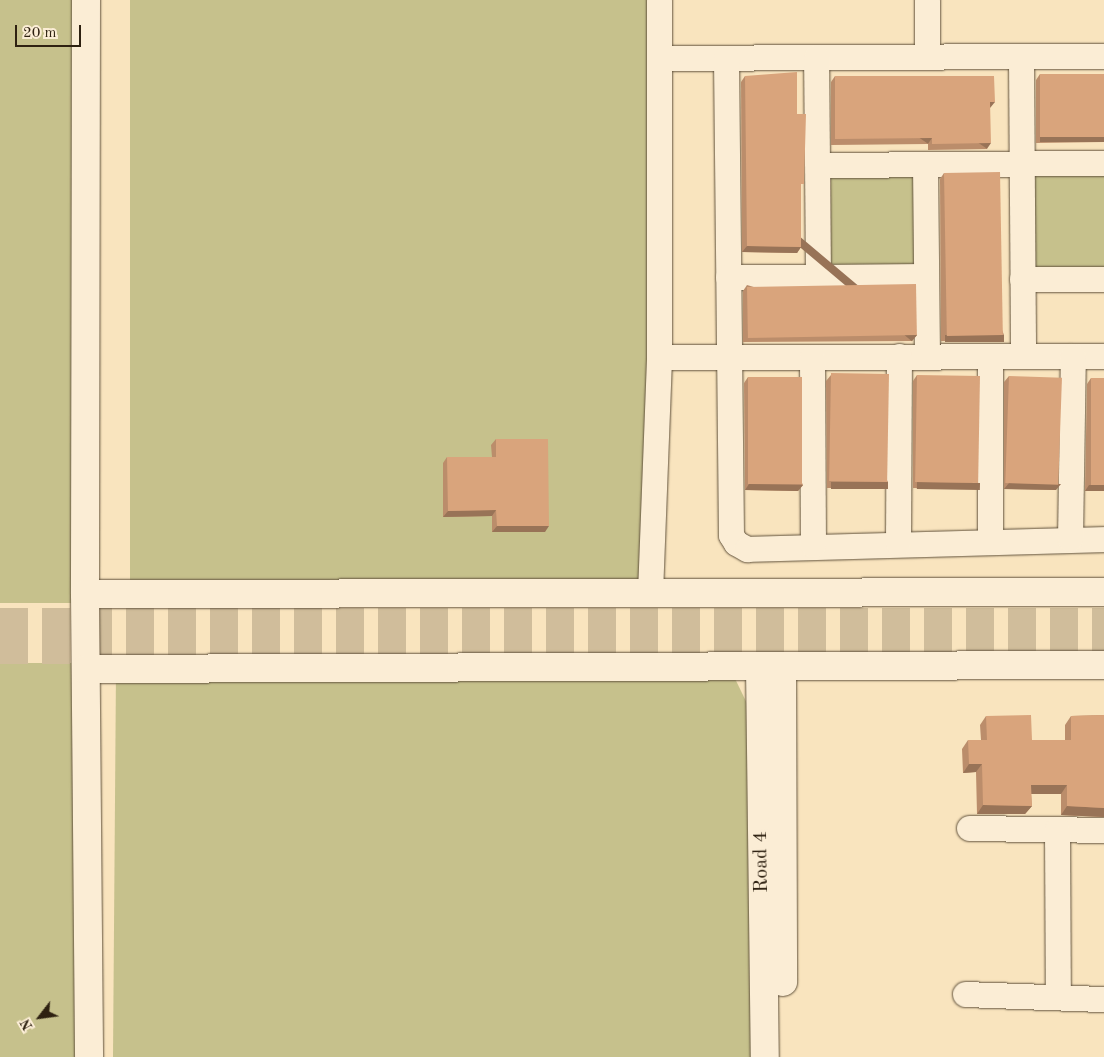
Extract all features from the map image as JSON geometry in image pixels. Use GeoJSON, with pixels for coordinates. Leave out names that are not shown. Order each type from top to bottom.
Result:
{"type":"FeatureCollection","features":[{"type":"Feature","properties":{"kind":"street"},"geometry":{"type":"LineString","coordinates":[[86,0],[85,594],[89,1057]]}},
{"type":"Feature","properties":{"kind":"street"},"geometry":{"type":"LineString","coordinates":[[650,593],[659,357],[660,0]]}},
{"type":"Feature","properties":{"kind":"street"},"geometry":{"type":"LineString","coordinates":[[927,0],[927,57]]}},
{"type":"Feature","properties":{"kind":"street"},"geometry":{"type":"LineString","coordinates":[[659,58],[1104,56]]}},
{"type":"Feature","properties":{"kind":"street"},"geometry":{"type":"LineString","coordinates":[[1021,57],[1023,356]]}},
{"type":"Feature","properties":{"kind":"street"},"geometry":{"type":"LineString","coordinates":[[726,58],[731,535],[736,543],[747,549],[813,545],[1104,538]]}},
{"type":"Feature","properties":{"kind":"street"},"geometry":{"type":"LineString","coordinates":[[816,58],[818,276]]}},
{"type":"Feature","properties":{"kind":"street"},"geometry":{"type":"LineString","coordinates":[[925,164],[927,356]]}},
{"type":"Feature","properties":{"kind":"street"},"geometry":{"type":"LineString","coordinates":[[818,165],[1104,164]]}},
{"type":"Feature","properties":{"kind":"street"},"geometry":{"type":"LineString","coordinates":[[728,277],[926,276]]}},
{"type":"Feature","properties":{"kind":"street"},"geometry":{"type":"LineString","coordinates":[[1022,279],[1104,279]]}},
{"type":"Feature","properties":{"kind":"street"},"geometry":{"type":"LineString","coordinates":[[898,543],[899,356]]}},
{"type":"Feature","properties":{"kind":"street"},"geometry":{"type":"LineString","coordinates":[[990,356],[990,541]]}},
{"type":"Feature","properties":{"kind":"street"},"geometry":{"type":"LineString","coordinates":[[1070,539],[1073,356]]}},
{"type":"Feature","properties":{"kind":"street"},"geometry":{"type":"LineString","coordinates":[[659,357],[1104,356]]}},
{"type":"Feature","properties":{"kind":"street"},"geometry":{"type":"LineString","coordinates":[[812,357],[813,545]]}},
{"type":"Feature","properties":{"kind":"street"},"geometry":{"type":"LineString","coordinates":[[85,594],[1104,592]]}},
{"type":"Feature","properties":{"kind":"street"},"geometry":{"type":"LineString","coordinates":[[86,669],[1104,665]]}},
{"type":"Feature","properties":{"kind":"street","name":"Road 4"},"geometry":{"type":"LineString","coordinates":[[765,1057],[771,666]]}},
{"type":"Feature","properties":{"kind":"street","name":"Road 4"},"geometry":{"type":"LineString","coordinates":[[771,666],[783,1057]]}},
{"type":"Feature","properties":{"kind":"street"},"geometry":{"type":"LineString","coordinates":[[969,828],[1104,830]]}},
{"type":"Feature","properties":{"kind":"street"},"geometry":{"type":"LineString","coordinates":[[1057,829],[1058,997]]}},
{"type":"Feature","properties":{"kind":"street"},"geometry":{"type":"LineString","coordinates":[[965,994],[1104,998]]}},
{"type":"Feature","properties":{"kind":"shaded area"},"geometry":{"type":"Polygon","coordinates":[[[0,0],[74,0],[74,603],[0,603],[0,0]]]}},
{"type":"Feature","properties":{"kind":"shaded area"},"geometry":{"type":"Polygon","coordinates":[[[130,0],[649,0],[649,596],[130,596],[130,0]]]}},
{"type":"Feature","properties":{"kind":"shaded area"},"geometry":{"type":"Polygon","coordinates":[[[831,168],[916,168],[916,265],[831,265],[831,168]]]}},
{"type":"Feature","properties":{"kind":"shaded area"},"geometry":{"type":"Polygon","coordinates":[[[1035,171],[1104,171],[1104,269],[1035,269],[1035,171]]]}},
{"type":"Feature","properties":{"kind":"shaded area"},"geometry":{"type":"Polygon","coordinates":[[[726,660],[756,722],[752,1057],[113,1057],[116,671],[726,660]]]}},
{"type":"Feature","properties":{"kind":"shaded area"},"geometry":{"type":"Polygon","coordinates":[[[0,663],[80,663],[80,1057],[0,1057],[0,663]]]}},
{"type":"Feature","properties":{"kind":"building"},"geometry":{"type":"Polygon","coordinates":[[[797,72],[797,114],[806,114],[804,184],[801,184],[801,247],[747,246],[745,76],[797,72]]]}},
{"type":"Feature","properties":{"kind":"building"},"geometry":{"type":"Polygon","coordinates":[[[1040,74],[1104,74],[1104,137],[1040,137],[1040,74]]]}},
{"type":"Feature","properties":{"kind":"building"},"geometry":{"type":"Polygon","coordinates":[[[835,76],[994,76],[995,102],[990,102],[991,143],[932,144],[932,138],[835,139],[835,76]]]}},
{"type":"Feature","properties":{"kind":"building"},"geometry":{"type":"Polygon","coordinates":[[[1000,172],[1003,335],[947,336],[944,173],[1000,172]]]}},
{"type":"Feature","properties":{"kind":"building"},"geometry":{"type":"Polygon","coordinates":[[[916,284],[917,335],[748,338],[747,287],[916,284]]]}},
{"type":"Feature","properties":{"kind":"building"},"geometry":{"type":"Polygon","coordinates":[[[831,373],[889,374],[887,482],[829,481],[831,373]]]}},
{"type":"Feature","properties":{"kind":"building"},"geometry":{"type":"Polygon","coordinates":[[[917,375],[980,376],[978,483],[915,482],[917,375]]]}},
{"type":"Feature","properties":{"kind":"building"},"geometry":{"type":"Polygon","coordinates":[[[1009,376],[1062,378],[1058,485],[1005,483],[1009,376]]]}},
{"type":"Feature","properties":{"kind":"building"},"geometry":{"type":"Polygon","coordinates":[[[748,377],[802,377],[802,484],[748,484],[748,377]]]}},
{"type":"Feature","properties":{"kind":"building"},"geometry":{"type":"Polygon","coordinates":[[[1091,378],[1104,378],[1104,485],[1091,485],[1091,378]]]}},
{"type":"Feature","properties":{"kind":"building"},"geometry":{"type":"Polygon","coordinates":[[[496,439],[548,439],[549,526],[497,526],[496,510],[448,511],[447,457],[496,457],[496,439]]]}},
{"type":"Feature","properties":{"kind":"building"},"geometry":{"type":"Polygon","coordinates":[[[1031,715],[1032,740],[1071,740],[1071,716],[1104,715],[1104,808],[1067,806],[1067,785],[1031,785],[1032,806],[983,805],[982,764],[969,764],[968,740],[987,740],[986,716],[1031,715]]]}},
{"type":"Feature","properties":{"kind":"tunnel"},"geometry":{"type":"LineString","coordinates":[[0,622],[1104,622]]}},
{"type":"Feature","properties":{"kind":"tunnel"},"geometry":{"type":"LineString","coordinates":[[0,650],[1104,650]]}}]}
